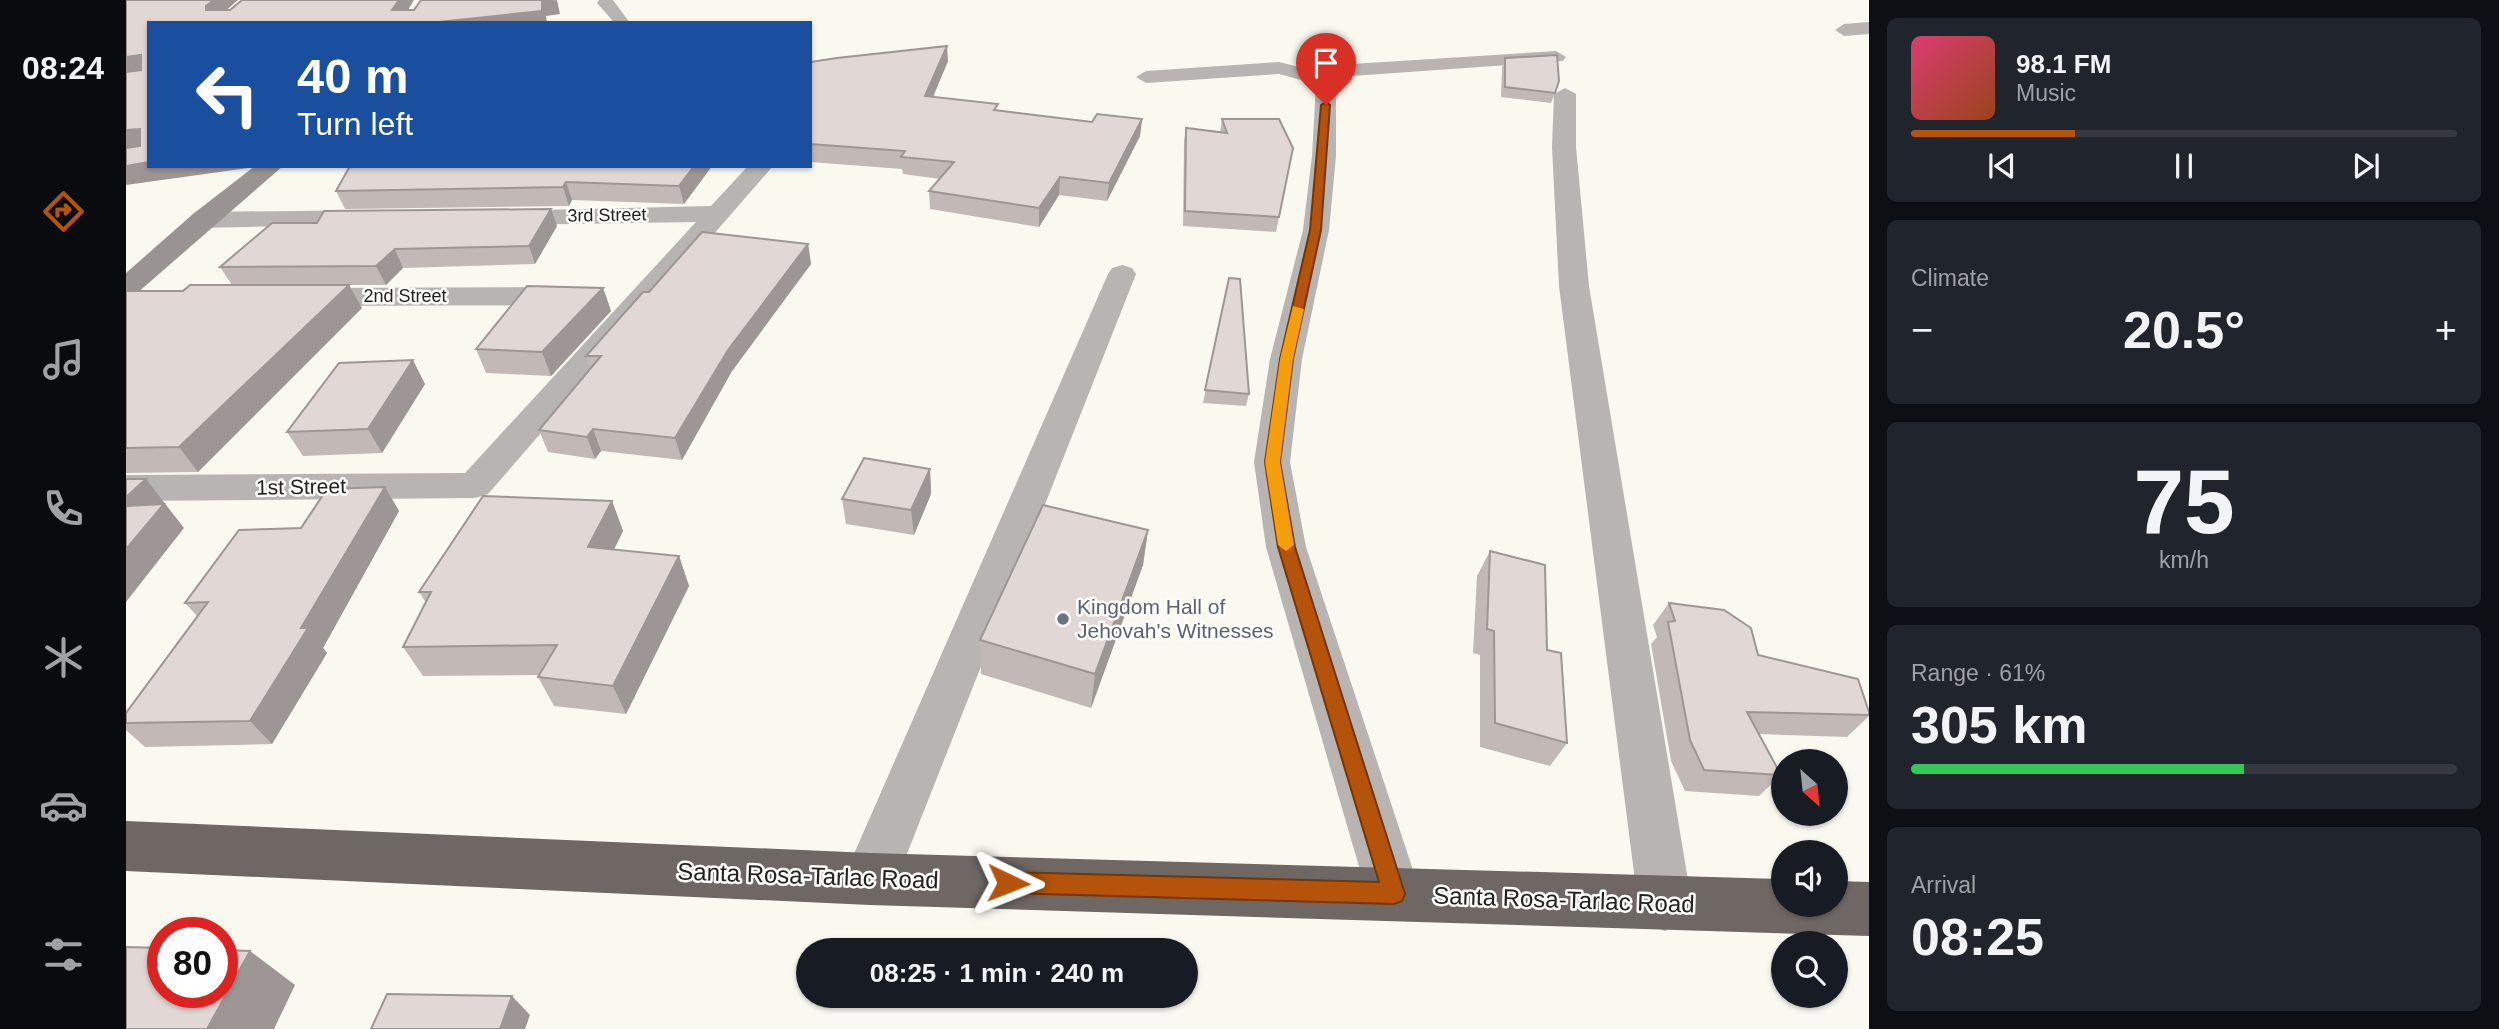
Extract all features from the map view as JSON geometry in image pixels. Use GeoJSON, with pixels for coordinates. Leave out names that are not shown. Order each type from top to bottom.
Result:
{"type":"FeatureCollection","features":[{"type":"Feature","properties":{"kind":"highway","name":"Santa Rosa-Tarlac Road"},"geometry":{"type":"LineString","coordinates":[[126,846],[870,879],[1869,909]]}},
{"type":"Feature","properties":{"kind":"street"},"geometry":{"type":"LineString","coordinates":[[606,3],[622,21]]}},
{"type":"Feature","properties":{"kind":"street"},"geometry":{"type":"LineString","coordinates":[[1844,30],[1869,28]]}},
{"type":"Feature","properties":{"kind":"street"},"geometry":{"type":"LineString","coordinates":[[1146,77],[1279,68],[1326,80],[1335,74],[1352,70],[1556,57]]}},
{"type":"Feature","properties":{"kind":"street"},"geometry":{"type":"LineString","coordinates":[[1326,80],[1324,156],[1315,230],[1286,359],[1272,462],[1286,547],[1394,894]]}},
{"type":"Feature","properties":{"kind":"street"},"geometry":{"type":"LineString","coordinates":[[1565,94],[1564,147],[1574,286],[1665,904]]}},
{"type":"Feature","properties":{"kind":"street"},"geometry":{"type":"LineString","coordinates":[[126,288],[202,220],[268,168]]}},
{"type":"Feature","properties":{"kind":"street"},"geometry":{"type":"LineString","coordinates":[[642,296],[759,168]]}},
{"type":"Feature","properties":{"kind":"street","name":"3rd Street"},"geometry":{"type":"LineString","coordinates":[[481,217],[717,214]]}},
{"type":"Feature","properties":{"kind":"street"},"geometry":{"type":"LineString","coordinates":[[202,220],[397,218]]}},
{"type":"Feature","properties":{"kind":"street"},"geometry":{"type":"LineString","coordinates":[[870,879],[1122,274]]}},
{"type":"Feature","properties":{"kind":"street","name":"2nd Street"},"geometry":{"type":"LineString","coordinates":[[279,297],[642,296]]}},
{"type":"Feature","properties":{"kind":"street","name":"1st Street"},"geometry":{"type":"LineString","coordinates":[[126,488],[475,485],[642,296]]}},
{"type":"Feature","properties":{"kind":"building"},"geometry":{"type":"Polygon","coordinates":[[[126,0],[214,0],[206,6],[206,10],[230,10],[242,0],[399,0],[392,10],[414,10],[421,0],[553,0],[542,1],[542,11],[448,21],[147,21],[147,162],[126,166],[126,148],[140,146],[140,129],[126,130],[126,72],[141,70],[141,55],[126,57],[126,0]]]}},
{"type":"Feature","properties":{"kind":"building"},"geometry":{"type":"Polygon","coordinates":[[[947,46],[925,96],[998,104],[994,110],[1092,122],[1097,114],[1142,119],[1109,183],[1060,177],[1039,208],[929,191],[954,162],[901,157],[905,151],[812,144],[812,62],[947,46]]]}},
{"type":"Feature","properties":{"kind":"building"},"geometry":{"type":"Polygon","coordinates":[[[1557,55],[1559,81],[1555,93],[1505,87],[1505,58],[1557,55]]]}},
{"type":"Feature","properties":{"kind":"building"},"geometry":{"type":"Polygon","coordinates":[[[1222,119],[1279,119],[1293,148],[1279,217],[1185,211],[1186,128],[1227,133],[1222,119]]]}},
{"type":"Feature","properties":{"kind":"building"},"geometry":{"type":"Polygon","coordinates":[[[349,168],[692,168],[679,186],[566,182],[563,187],[336,191],[349,168]]]}},
{"type":"Feature","properties":{"kind":"building"},"geometry":{"type":"Polygon","coordinates":[[[551,209],[529,246],[395,249],[376,266],[220,267],[272,223],[317,223],[324,211],[551,209]]]}},
{"type":"Feature","properties":{"kind":"building"},"geometry":{"type":"Polygon","coordinates":[[[702,232],[808,244],[728,350],[675,438],[593,429],[587,437],[539,430],[601,356],[586,356],[643,292],[649,292],[702,232]]]}},
{"type":"Feature","properties":{"kind":"building"},"geometry":{"type":"Polygon","coordinates":[[[1229,278],[1240,279],[1249,394],[1205,390],[1229,278]]]}},
{"type":"Feature","properties":{"kind":"building"},"geometry":{"type":"Polygon","coordinates":[[[190,285],[349,285],[179,447],[126,448],[126,291],[183,291],[190,285]]]}},
{"type":"Feature","properties":{"kind":"building"},"geometry":{"type":"Polygon","coordinates":[[[527,286],[603,288],[542,352],[476,349],[527,286]]]}},
{"type":"Feature","properties":{"kind":"building"},"geometry":{"type":"Polygon","coordinates":[[[413,360],[368,429],[287,432],[339,363],[413,360]]]}},
{"type":"Feature","properties":{"kind":"building"},"geometry":{"type":"Polygon","coordinates":[[[864,458],[930,469],[911,510],[842,499],[864,458]]]}},
{"type":"Feature","properties":{"kind":"building"},"geometry":{"type":"Polygon","coordinates":[[[126,479],[146,479],[126,497],[126,479]]]}},
{"type":"Feature","properties":{"kind":"building"},"geometry":{"type":"Polygon","coordinates":[[[385,487],[301,628],[308,628],[250,721],[126,723],[126,713],[208,602],[185,603],[239,530],[301,528],[327,489],[385,487]]]}},
{"type":"Feature","properties":{"kind":"building"},"geometry":{"type":"Polygon","coordinates":[[[483,496],[612,501],[588,547],[679,556],[613,686],[538,677],[557,645],[403,647],[431,592],[419,592],[483,496]]]}},
{"type":"Feature","properties":{"kind":"building"},"geometry":{"type":"Polygon","coordinates":[[[164,504],[126,549],[126,506],[164,504]]]}},
{"type":"Feature","properties":{"kind":"building","name":"Kingdom Hall of Jehovah's Witnesses"},"geometry":{"type":"Polygon","coordinates":[[[1043,505],[1148,530],[1095,674],[980,640],[1043,505]]]}},
{"type":"Feature","properties":{"kind":"building"},"geometry":{"type":"Polygon","coordinates":[[[1490,551],[1545,565],[1547,650],[1561,653],[1567,743],[1495,723],[1494,631],[1487,629],[1490,551]]]}},
{"type":"Feature","properties":{"kind":"building"},"geometry":{"type":"Polygon","coordinates":[[[1669,603],[1724,610],[1751,628],[1758,655],[1858,679],[1869,715],[1747,712],[1771,756],[1771,774],[1704,770],[1690,740],[1668,622],[1675,621],[1669,603]]]}},
{"type":"Feature","properties":{"kind":"building"},"geometry":{"type":"Polygon","coordinates":[[[126,947],[147,948],[147,1008],[219,1008],[207,1029],[126,1029],[126,947]]]}},
{"type":"Feature","properties":{"kind":"building"},"geometry":{"type":"Polygon","coordinates":[[[238,951],[250,951],[238,973],[238,951]]]}},
{"type":"Feature","properties":{"kind":"building"},"geometry":{"type":"Polygon","coordinates":[[[387,994],[512,996],[500,1029],[371,1029],[387,994]]]}},
{"type":"Feature","properties":{"kind":"slow traffic"},"geometry":{"type":"LineString","coordinates":[[1286,545],[1272,462],[1286,359],[1298,309]]}},
{"type":"Feature","properties":{"kind":"place","name":"Kingdom Hall of Jehovah's Witnesses"},"geometry":{"type":"Point","coordinates":[1063,619]}},
{"type":"Feature","properties":{"kind":"route"},"geometry":{"type":"LineString","coordinates":[[1008,883],[1394,894],[1286,547],[1272,462],[1286,359],[1315,230],[1324,156],[1326,105]]}}]}
